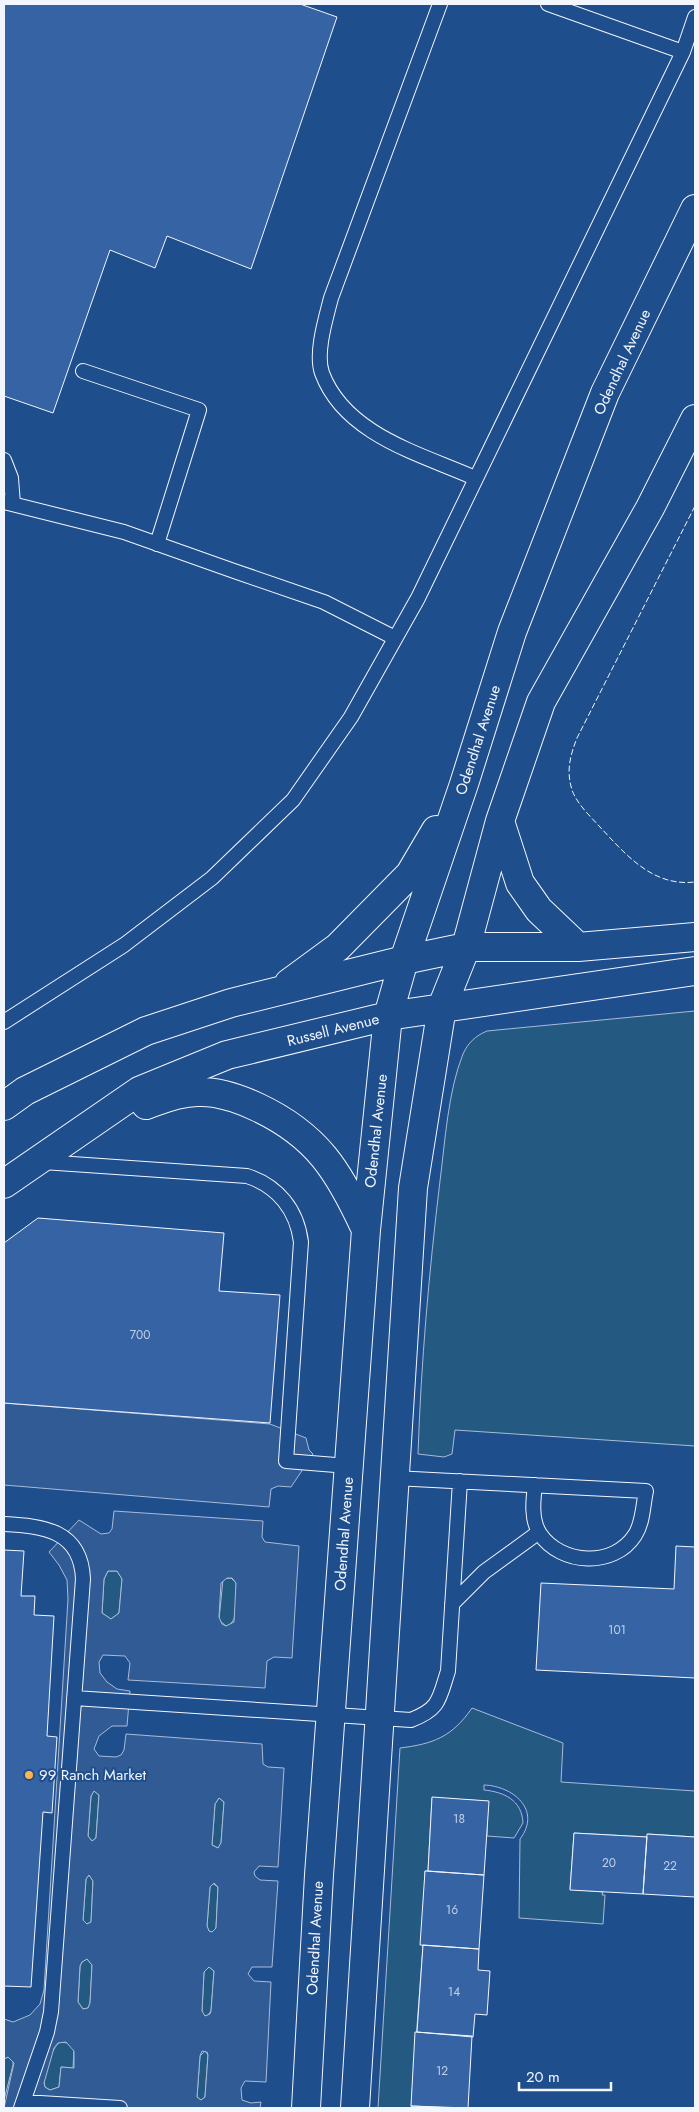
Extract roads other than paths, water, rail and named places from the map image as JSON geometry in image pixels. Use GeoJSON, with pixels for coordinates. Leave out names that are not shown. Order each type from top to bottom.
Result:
{"type":"FeatureCollection","features":[{"type":"Feature","properties":{"kind":"street","name":"Odendhal Avenue"},"geometry":{"type":"LineString","coordinates":[[306,2108],[319,1875],[332,1716],[348,1466],[366,1230],[388,1016],[404,960],[464,784],[512,632],[605,393],[695,209]]}},
{"type":"Feature","properties":{"kind":"street"},"geometry":{"type":"LineString","coordinates":[[355,2108],[413,1188],[442,1008],[466,947],[500,821],[541,702],[650,508],[695,419]]}},
{"type":"Feature","properties":{"kind":"street"},"geometry":{"type":"LineString","coordinates":[[277,991],[338,947],[410,874],[464,784]]}},
{"type":"Feature","properties":{"kind":"street"},"geometry":{"type":"LineString","coordinates":[[500,821],[520,883],[539,910],[578,946]]}},
{"type":"Feature","properties":{"kind":"street"},"geometry":{"type":"LineString","coordinates":[[4,1106],[25,1091],[146,1031],[231,1003],[277,991],[466,947],[578,946],[695,937]]}},
{"type":"Feature","properties":{"kind":"street","name":"Russell Avenue"},"geometry":{"type":"LineString","coordinates":[[4,1184],[34,1161],[139,1091],[227,1055],[388,1016],[695,971]]}},
{"type":"Feature","properties":{"kind":"street"},"geometry":{"type":"LineString","coordinates":[[79,1131],[175,1095],[201,1092],[225,1095],[247,1102],[294,1127],[320,1151],[350,1194],[366,1230]]}},
{"type":"Feature","properties":{"kind":"lane"},"geometry":{"type":"LineString","coordinates":[[440,4],[331,298],[323,328],[322,372],[341,404],[372,433],[475,478]]}},
{"type":"Feature","properties":{"kind":"lane"},"geometry":{"type":"LineString","coordinates":[[548,4],[683,52]]}},
{"type":"Feature","properties":{"kind":"lane"},"geometry":{"type":"LineString","coordinates":[[4,1022],[124,945],[212,878],[293,800],[351,717],[418,598],[683,52],[695,17]]}},
{"type":"Feature","properties":{"kind":"lane"},"geometry":{"type":"LineString","coordinates":[[83,371],[199,410],[156,544]]}},
{"type":"Feature","properties":{"kind":"lane"},"geometry":{"type":"LineString","coordinates":[[4,460],[11,478],[8,503],[124,532],[324,602],[395,638]]}},
{"type":"Feature","properties":{"kind":"lane"},"geometry":{"type":"LineString","coordinates":[[34,1161],[248,1176],[265,1184],[281,1195],[297,1221],[301,1242],[286,1461],[348,1466]]}},
{"type":"Feature","properties":{"kind":"lane"},"geometry":{"type":"LineString","coordinates":[[394,1478],[460,1481],[535,1485],[646,1491],[641,1519],[635,1535],[626,1546],[592,1559],[575,1557],[559,1552],[539,1532],[533,1509],[535,1485]]}},
{"type":"Feature","properties":{"kind":"lane"},"geometry":{"type":"LineString","coordinates":[[74,1698],[379,1719],[411,1720],[429,1713],[439,1699],[448,1671],[460,1481]]}},
{"type":"Feature","properties":{"kind":"lane"},"geometry":{"type":"LineString","coordinates":[[4,1524],[37,1526],[55,1532],[70,1543],[80,1559],[83,1579],[51,2012],[23,2105],[120,2108]]}},
{"type":"Feature","properties":{"kind":"lane"},"geometry":{"type":"LineString","coordinates":[[452,1604],[484,1572],[539,1532]]}},
{"type":"Feature","properties":{"kind":"place","name":"99 Ranch Market"},"geometry":{"type":"Point","coordinates":[29,1775]}}]}
